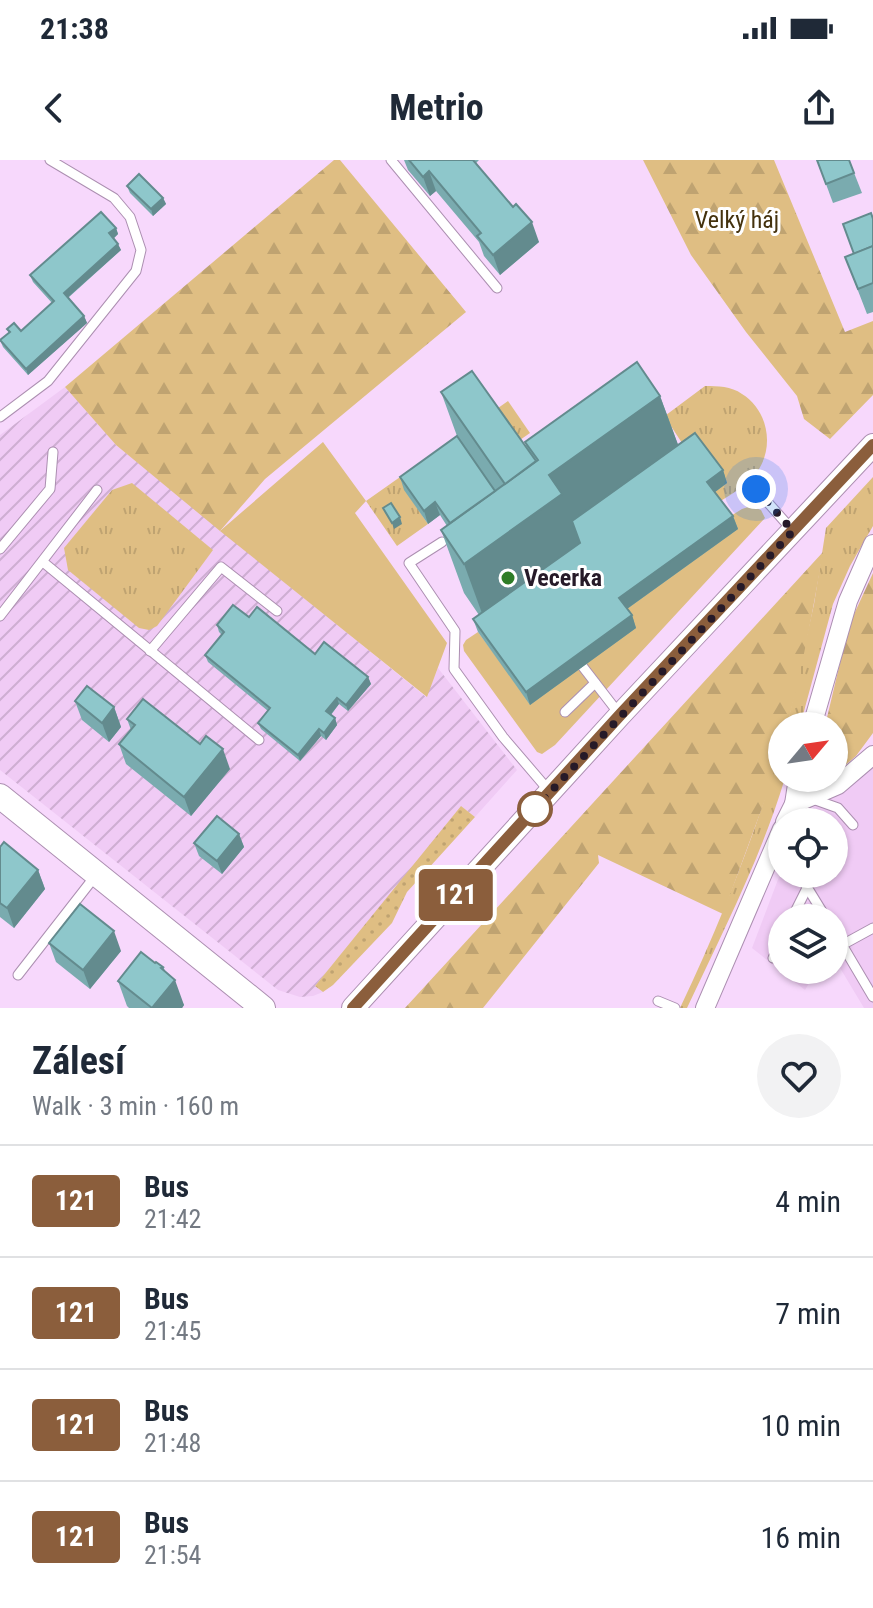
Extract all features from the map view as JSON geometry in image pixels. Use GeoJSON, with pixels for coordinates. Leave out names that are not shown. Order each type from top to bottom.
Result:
{"type":"FeatureCollection","features":[{"type":"Feature","properties":{"kind":"main road"},"geometry":{"type":"LineString","coordinates":[[0,796],[263,1008]]}},
{"type":"Feature","properties":{"kind":"street"},"geometry":{"type":"LineString","coordinates":[[353,1008],[620,715],[873,445]]}},
{"type":"Feature","properties":{"kind":"street"},"geometry":{"type":"LineString","coordinates":[[816,712],[848,601],[873,544]]}},
{"type":"Feature","properties":{"kind":"street"},"geometry":{"type":"LineString","coordinates":[[796,808],[801,801],[838,785],[873,755]]}},
{"type":"Feature","properties":{"kind":"street"},"geometry":{"type":"LineString","coordinates":[[800,792],[801,801]]}},
{"type":"Feature","properties":{"kind":"street"},"geometry":{"type":"LineString","coordinates":[[705,1008],[768,873]]}},
{"type":"Feature","properties":{"kind":"lane"},"geometry":{"type":"LineString","coordinates":[[0,417],[48,381],[136,271],[141,250],[130,217],[114,198],[50,160]]}},
{"type":"Feature","properties":{"kind":"lane"},"geometry":{"type":"LineString","coordinates":[[391,160],[497,288]]}},
{"type":"Feature","properties":{"kind":"lane"},"geometry":{"type":"LineString","coordinates":[[0,549],[50,489],[53,452]]}},
{"type":"Feature","properties":{"kind":"lane"},"geometry":{"type":"LineString","coordinates":[[756,489],[793,531]]}},
{"type":"Feature","properties":{"kind":"lane"},"geometry":{"type":"LineString","coordinates":[[0,616],[97,490]]}},
{"type":"Feature","properties":{"kind":"lane"},"geometry":{"type":"LineString","coordinates":[[442,542],[409,563],[455,631],[454,669],[503,737],[550,792]]}},
{"type":"Feature","properties":{"kind":"lane"},"geometry":{"type":"LineString","coordinates":[[43,562],[259,740]]}},
{"type":"Feature","properties":{"kind":"lane"},"geometry":{"type":"LineString","coordinates":[[150,651],[221,567],[277,611]]}},
{"type":"Feature","properties":{"kind":"lane"},"geometry":{"type":"LineString","coordinates":[[583,667],[620,715]]}},
{"type":"Feature","properties":{"kind":"lane"},"geometry":{"type":"LineString","coordinates":[[565,712],[595,683]]}},
{"type":"Feature","properties":{"kind":"lane"},"geometry":{"type":"LineString","coordinates":[[801,801],[838,808],[853,825]]}},
{"type":"Feature","properties":{"kind":"lane"},"geometry":{"type":"LineString","coordinates":[[18,975],[96,875]]}},
{"type":"Feature","properties":{"kind":"lane"},"geometry":{"type":"LineString","coordinates":[[807,888],[816,904]]}},
{"type":"Feature","properties":{"kind":"lane"},"geometry":{"type":"LineString","coordinates":[[799,904],[807,888]]}},
{"type":"Feature","properties":{"kind":"lane"},"geometry":{"type":"LineString","coordinates":[[848,942],[873,928]]}},
{"type":"Feature","properties":{"kind":"lane"},"geometry":{"type":"LineString","coordinates":[[848,955],[873,997]]}},
{"type":"Feature","properties":{"kind":"lane"},"geometry":{"type":"LineString","coordinates":[[658,1001],[675,1008]]}},
{"type":"Feature","properties":{"kind":"shaded area"},"geometry":{"type":"Polygon","coordinates":[[[65,387],[116,445],[426,697],[438,668],[517,770],[475,817],[462,807],[315,986],[323,992],[300,997],[278,990],[0,770],[0,435],[65,387]]]}},
{"type":"Feature","properties":{"kind":"shaded area"},"geometry":{"type":"Polygon","coordinates":[[[873,753],[873,1008],[864,1008],[848,981],[848,904],[769,904],[775,888],[848,888],[848,808],[813,808],[830,792],[848,792],[848,776],[873,753]]]}},
{"type":"Feature","properties":{"kind":"shaded area"},"geometry":{"type":"Polygon","coordinates":[[[768,906],[768,961],[752,948],[768,906]]]}},
{"type":"Feature","properties":{"kind":"green space"},"geometry":{"type":"Polygon","coordinates":[[[334,160],[340,160],[466,312],[265,479],[220,531],[116,445],[65,387],[334,160]]]}},
{"type":"Feature","properties":{"kind":"green space","name":"Velký háj"},"geometry":{"type":"Polygon","coordinates":[[[643,160],[774,160],[845,332],[873,321],[873,395],[830,439],[804,419],[797,396],[691,255],[643,160]]]}},
{"type":"Feature","properties":{"kind":"green space"},"geometry":{"type":"Polygon","coordinates":[[[705,386],[738,391],[758,409],[766,430],[766,452],[757,472],[718,503],[711,495],[727,482],[682,443],[669,423],[658,421],[705,386]]]}},
{"type":"Feature","properties":{"kind":"green space"},"geometry":{"type":"Polygon","coordinates":[[[508,401],[530,433],[507,449],[405,490],[428,524],[397,546],[366,501],[508,401]]]}},
{"type":"Feature","properties":{"kind":"green space"},"geometry":{"type":"Polygon","coordinates":[[[323,442],[366,501],[355,513],[447,643],[427,697],[220,531],[323,442]]]}},
{"type":"Feature","properties":{"kind":"green space"},"geometry":{"type":"Polygon","coordinates":[[[873,477],[873,526],[833,604],[804,712],[790,712],[814,604],[826,528],[873,477]]]}},
{"type":"Feature","properties":{"kind":"green space"},"geometry":{"type":"Polygon","coordinates":[[[132,483],[213,550],[157,626],[149,630],[139,628],[68,570],[64,548],[112,490],[132,483]]]}},
{"type":"Feature","properties":{"kind":"green space"},"geometry":{"type":"Polygon","coordinates":[[[751,506],[761,510],[765,518],[555,745],[542,754],[537,752],[464,651],[466,640],[478,632],[531,704],[624,611],[729,517],[751,506]]]}},
{"type":"Feature","properties":{"kind":"green space"},"geometry":{"type":"Polygon","coordinates":[[[823,552],[791,712],[768,712],[768,792],[723,914],[598,855],[599,863],[483,1008],[405,1008],[823,552]]]}},
{"type":"Feature","properties":{"kind":"green space"},"geometry":{"type":"Polygon","coordinates":[[[873,573],[873,733],[848,763],[848,712],[828,712],[849,625],[873,573]]]}},
{"type":"Feature","properties":{"kind":"green space"},"geometry":{"type":"Polygon","coordinates":[[[768,787],[768,792],[780,792],[775,808],[768,808],[768,826],[740,895],[687,1008],[680,1008],[736,878],[768,787]]]}},
{"type":"Feature","properties":{"kind":"green space"},"geometry":{"type":"Polygon","coordinates":[[[461,806],[475,817],[407,892],[392,923],[333,985],[323,992],[315,986],[461,806]]]}},
{"type":"Feature","properties":{"kind":"building"},"geometry":{"type":"Polygon","coordinates":[[[409,160],[473,160],[513,207],[516,204],[532,222],[493,255],[477,236],[481,233],[429,171],[423,177],[409,160]]]}},
{"type":"Feature","properties":{"kind":"building"},"geometry":{"type":"Polygon","coordinates":[[[817,160],[849,160],[854,173],[826,184],[817,160]]]}},
{"type":"Feature","properties":{"kind":"building"},"geometry":{"type":"Polygon","coordinates":[[[139,174],[163,198],[151,209],[127,186],[139,174]]]}},
{"type":"Feature","properties":{"kind":"building"},"geometry":{"type":"Polygon","coordinates":[[[101,212],[116,228],[109,233],[118,244],[64,293],[84,316],[26,369],[0,340],[10,332],[7,329],[14,323],[21,331],[54,301],[30,275],[101,212]]]}},
{"type":"Feature","properties":{"kind":"building"},"geometry":{"type":"Polygon","coordinates":[[[871,213],[873,246],[854,254],[843,224],[871,213]]]}},
{"type":"Feature","properties":{"kind":"building"},"geometry":{"type":"Polygon","coordinates":[[[873,246],[873,283],[858,289],[845,257],[873,246]]]}},
{"type":"Feature","properties":{"kind":"building"},"geometry":{"type":"Polygon","coordinates":[[[637,362],[660,396],[549,475],[562,494],[464,564],[441,530],[538,460],[525,442],[637,362]]]}},
{"type":"Feature","properties":{"kind":"building"},"geometry":{"type":"Polygon","coordinates":[[[472,371],[536,461],[505,484],[441,392],[472,371]]]}},
{"type":"Feature","properties":{"kind":"building"},"geometry":{"type":"Polygon","coordinates":[[[695,433],[723,470],[707,482],[733,516],[619,598],[632,615],[526,692],[473,619],[580,543],[572,521],[695,433]]]}},
{"type":"Feature","properties":{"kind":"building"},"geometry":{"type":"Polygon","coordinates":[[[457,436],[495,491],[450,523],[435,502],[424,511],[400,477],[457,436]]]}},
{"type":"Feature","properties":{"kind":"building"},"geometry":{"type":"Polygon","coordinates":[[[391,503],[400,517],[392,523],[383,508],[391,503]]]}},
{"type":"Feature","properties":{"kind":"building"},"geometry":{"type":"Polygon","coordinates":[[[233,605],[249,617],[257,607],[315,654],[324,642],[368,677],[346,705],[337,698],[326,711],[335,718],[324,733],[319,729],[298,755],[258,723],[270,708],[205,655],[224,632],[217,625],[233,605]]]}},
{"type":"Feature","properties":{"kind":"building"},"geometry":{"type":"Polygon","coordinates":[[[87,686],[114,707],[102,723],[75,701],[87,686]]]}},
{"type":"Feature","properties":{"kind":"building"},"geometry":{"type":"Polygon","coordinates":[[[143,699],[200,744],[206,736],[223,749],[184,797],[119,744],[135,725],[127,719],[143,699]]]}},
{"type":"Feature","properties":{"kind":"building"},"geometry":{"type":"Polygon","coordinates":[[[217,816],[239,834],[217,861],[194,843],[217,816]]]}},
{"type":"Feature","properties":{"kind":"building"},"geometry":{"type":"Polygon","coordinates":[[[4,842],[38,870],[7,908],[0,903],[0,847],[4,842]]]}},
{"type":"Feature","properties":{"kind":"building"},"geometry":{"type":"Polygon","coordinates":[[[80,904],[114,931],[83,970],[49,943],[80,904]]]}},
{"type":"Feature","properties":{"kind":"building"},"geometry":{"type":"Polygon","coordinates":[[[141,952],[163,967],[175,980],[152,1008],[118,981],[141,952]]]}},
{"type":"Feature","properties":{"kind":"bus line","name":"121"},"geometry":{"type":"LineString","coordinates":[[353,1008],[620,715],[873,445]]}},
{"type":"Feature","properties":{"kind":"place","name":"Vecerka"},"geometry":{"type":"Point","coordinates":[508,578]}},
{"type":"Feature","properties":{"kind":"route"},"geometry":{"type":"LineString","coordinates":[[535,809],[530,814],[793,531],[756,489]]}}]}
